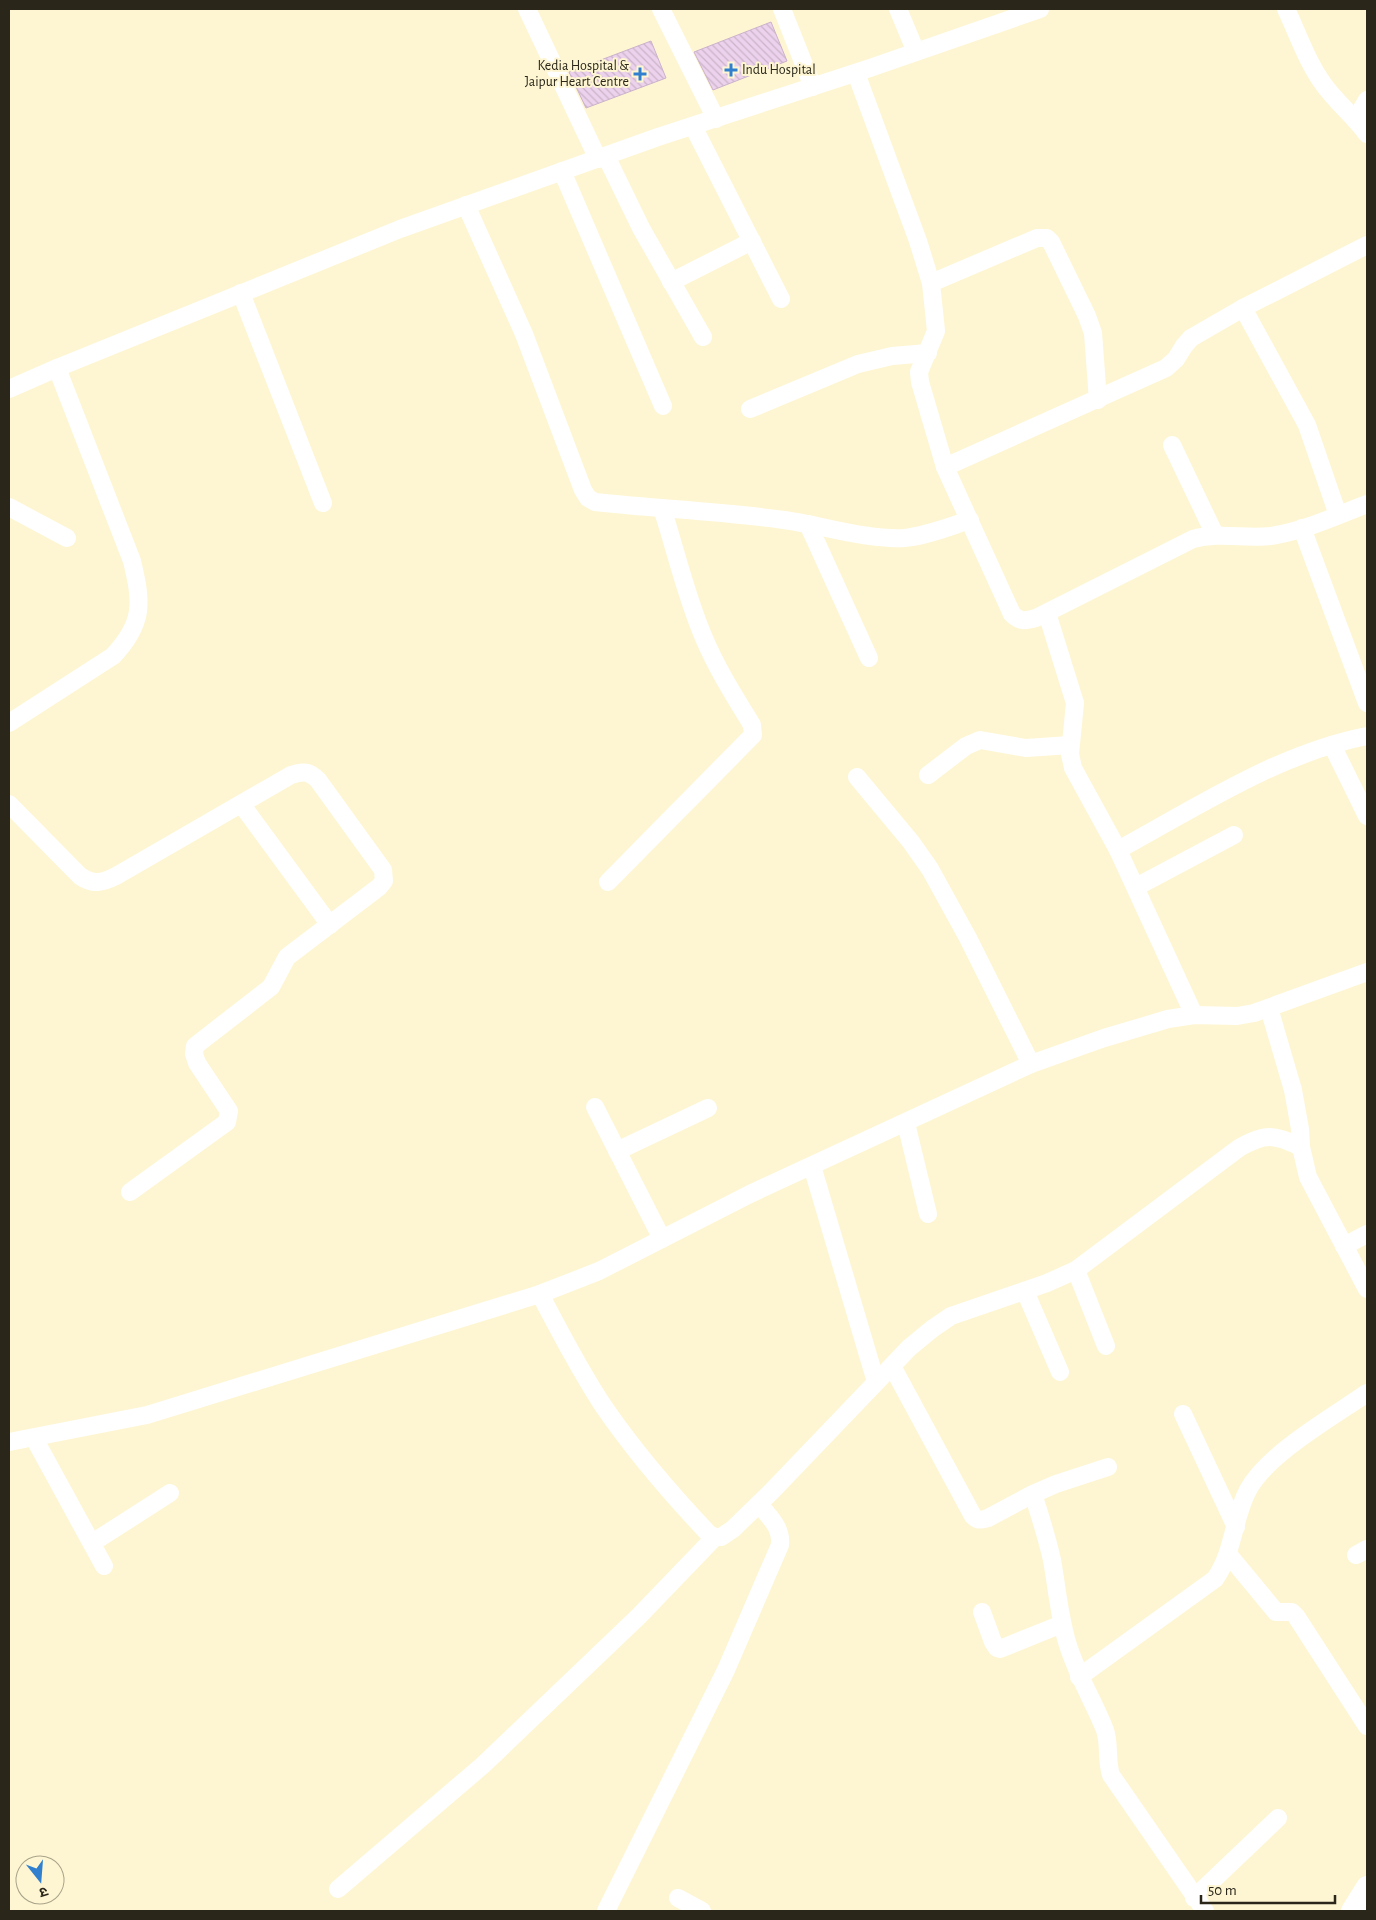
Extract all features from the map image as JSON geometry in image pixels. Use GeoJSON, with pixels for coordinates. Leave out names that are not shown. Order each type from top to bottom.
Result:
{"type":"FeatureCollection","features":[{"type":"Feature","properties":{"kind":"main road"},"geometry":{"type":"LineString","coordinates":[[1352,1911],[1367,1887]]}},
{"type":"Feature","properties":{"kind":"street"},"geometry":{"type":"LineString","coordinates":[[527,9],[602,158],[703,337]]}},
{"type":"Feature","properties":{"kind":"street"},"geometry":{"type":"LineString","coordinates":[[661,9],[716,119]]}},
{"type":"Feature","properties":{"kind":"street"},"geometry":{"type":"LineString","coordinates":[[782,9],[813,87]]}},
{"type":"Feature","properties":{"kind":"street"},"geometry":{"type":"LineString","coordinates":[[898,9],[916,52]]}},
{"type":"Feature","properties":{"kind":"street"},"geometry":{"type":"LineString","coordinates":[[9,389],[400,229],[693,126],[916,52],[1013,13],[1040,9]]}},
{"type":"Feature","properties":{"kind":"street"},"geometry":{"type":"LineString","coordinates":[[1286,9],[1310,62],[1324,85],[1356,119],[1367,134]]}},
{"type":"Feature","properties":{"kind":"street"},"geometry":{"type":"LineString","coordinates":[[856,73],[918,241],[931,283],[936,331],[919,372],[920,382],[946,467],[1012,614],[1020,621],[1026,621],[1047,612],[1193,539],[1215,535],[1269,536],[1302,528],[1367,504]]}},
{"type":"Feature","properties":{"kind":"street"},"geometry":{"type":"LineString","coordinates":[[1356,119],[1367,100]]}},
{"type":"Feature","properties":{"kind":"street"},"geometry":{"type":"LineString","coordinates":[[693,126],[780,299]]}},
{"type":"Feature","properties":{"kind":"street"},"geometry":{"type":"LineString","coordinates":[[562,172],[663,406]]}},
{"type":"Feature","properties":{"kind":"street"},"geometry":{"type":"LineString","coordinates":[[466,206],[524,334],[583,490],[588,498],[595,502],[743,514],[878,536],[904,538],[970,520]]}},
{"type":"Feature","properties":{"kind":"street"},"geometry":{"type":"LineString","coordinates":[[931,283],[1037,238],[1047,238],[1051,242],[1090,324],[1094,342],[1098,400]]}},
{"type":"Feature","properties":{"kind":"street"},"geometry":{"type":"LineString","coordinates":[[671,282],[752,241]]}},
{"type":"Feature","properties":{"kind":"street"},"geometry":{"type":"LineString","coordinates":[[946,467],[1166,368],[1176,359],[1184,346],[1192,338],[1243,308],[1367,244]]}},
{"type":"Feature","properties":{"kind":"street"},"geometry":{"type":"LineString","coordinates":[[241,293],[323,503]]}},
{"type":"Feature","properties":{"kind":"street"},"geometry":{"type":"LineString","coordinates":[[1243,308],[1307,425],[1338,515]]}},
{"type":"Feature","properties":{"kind":"street"},"geometry":{"type":"LineString","coordinates":[[750,409],[858,364],[892,356],[928,353]]}},
{"type":"Feature","properties":{"kind":"street"},"geometry":{"type":"LineString","coordinates":[[9,723],[113,656],[125,643],[135,626],[139,610],[139,591],[132,561],[57,368]]}},
{"type":"Feature","properties":{"kind":"street"},"geometry":{"type":"LineString","coordinates":[[1172,445],[1215,535]]}},
{"type":"Feature","properties":{"kind":"street"},"geometry":{"type":"LineString","coordinates":[[9,507],[68,538]]}},
{"type":"Feature","properties":{"kind":"street"},"geometry":{"type":"LineString","coordinates":[[608,882],[754,735],[752,725],[716,664],[704,638],[694,612],[662,508]]}},
{"type":"Feature","properties":{"kind":"street"},"geometry":{"type":"LineString","coordinates":[[808,524],[869,658]]}},
{"type":"Feature","properties":{"kind":"street"},"geometry":{"type":"LineString","coordinates":[[1302,528],[1367,702]]}},
{"type":"Feature","properties":{"kind":"street"},"geometry":{"type":"LineString","coordinates":[[1047,612],[1075,703],[1070,745],[1071,762],[1075,774],[1118,850],[1194,1015]]}},
{"type":"Feature","properties":{"kind":"street"},"geometry":{"type":"LineString","coordinates":[[1118,850],[1256,775],[1332,745],[1367,736]]}},
{"type":"Feature","properties":{"kind":"street"},"geometry":{"type":"LineString","coordinates":[[928,775],[966,746],[980,740],[1021,748],[1070,745]]}},
{"type":"Feature","properties":{"kind":"street"},"geometry":{"type":"LineString","coordinates":[[1332,745],[1367,816]]}},
{"type":"Feature","properties":{"kind":"street"},"geometry":{"type":"LineString","coordinates":[[9,804],[80,876],[88,881],[97,883],[116,876],[291,775],[299,772],[309,772],[318,780],[379,863],[384,875],[384,881],[379,887],[287,957],[271,987],[195,1046],[196,1063],[229,1111],[227,1122],[130,1192]]}},
{"type":"Feature","properties":{"kind":"street"},"geometry":{"type":"LineString","coordinates":[[856,777],[911,842],[930,868],[968,938],[1031,1064]]}},
{"type":"Feature","properties":{"kind":"street"},"geometry":{"type":"LineString","coordinates":[[242,805],[330,925]]}},
{"type":"Feature","properties":{"kind":"street"},"geometry":{"type":"LineString","coordinates":[[1136,887],[1234,835]]}},
{"type":"Feature","properties":{"kind":"street"},"geometry":{"type":"LineString","coordinates":[[9,1442],[147,1415],[540,1294],[599,1271],[750,1194],[1031,1064],[1145,1025],[1194,1015],[1237,1016],[1269,1008],[1367,972]]}},
{"type":"Feature","properties":{"kind":"street"},"geometry":{"type":"LineString","coordinates":[[1269,1008],[1293,1090],[1298,1113],[1300,1147],[1308,1177],[1367,1289]]}},
{"type":"Feature","properties":{"kind":"street"},"geometry":{"type":"LineString","coordinates":[[595,1107],[662,1239]]}},
{"type":"Feature","properties":{"kind":"street"},"geometry":{"type":"LineString","coordinates":[[617,1151],[708,1108]]}},
{"type":"Feature","properties":{"kind":"street"},"geometry":{"type":"LineString","coordinates":[[906,1123],[928,1214]]}},
{"type":"Feature","properties":{"kind":"street"},"geometry":{"type":"LineString","coordinates":[[540,1294],[584,1375],[605,1408],[667,1489],[708,1534],[715,1537],[726,1535],[759,1504],[909,1348],[950,1316],[1025,1291],[1076,1270],[1252,1140],[1265,1136],[1277,1137],[1300,1147]]}},
{"type":"Feature","properties":{"kind":"street"},"geometry":{"type":"LineString","coordinates":[[812,1166],[876,1382]]}},
{"type":"Feature","properties":{"kind":"street"},"geometry":{"type":"LineString","coordinates":[[1344,1246],[1367,1234]]}},
{"type":"Feature","properties":{"kind":"street"},"geometry":{"type":"LineString","coordinates":[[1076,1270],[1106,1346]]}},
{"type":"Feature","properties":{"kind":"street"},"geometry":{"type":"LineString","coordinates":[[1025,1291],[1060,1372]]}},
{"type":"Feature","properties":{"kind":"street"},"geometry":{"type":"LineString","coordinates":[[892,1366],[973,1516],[980,1520],[988,1518],[1033,1494],[1108,1467]]}},
{"type":"Feature","properties":{"kind":"street"},"geometry":{"type":"LineString","coordinates":[[1079,1676],[1200,1592],[1215,1579],[1224,1568],[1241,1506],[1249,1488],[1264,1470],[1303,1436],[1367,1393]]}},
{"type":"Feature","properties":{"kind":"street"},"geometry":{"type":"LineString","coordinates":[[1183,1414],[1236,1528]]}},
{"type":"Feature","properties":{"kind":"street"},"geometry":{"type":"LineString","coordinates":[[34,1438],[104,1566]]}},
{"type":"Feature","properties":{"kind":"street"},"geometry":{"type":"LineString","coordinates":[[92,1543],[170,1493]]}},
{"type":"Feature","properties":{"kind":"street"},"geometry":{"type":"LineString","coordinates":[[1033,1494],[1046,1534],[1062,1624],[1079,1676],[1105,1731],[1109,1752],[1108,1767],[1111,1775],[1200,1905],[1278,1818]]}},
{"type":"Feature","properties":{"kind":"street"},"geometry":{"type":"LineString","coordinates":[[606,1911],[726,1670],[780,1545],[781,1536],[778,1528],[759,1504]]}},
{"type":"Feature","properties":{"kind":"street"},"geometry":{"type":"LineString","coordinates":[[338,1889],[483,1765],[639,1616],[715,1537]]}},
{"type":"Feature","properties":{"kind":"street"},"geometry":{"type":"LineString","coordinates":[[1228,1554],[1276,1612],[1292,1612],[1296,1616],[1367,1726]]}},
{"type":"Feature","properties":{"kind":"street"},"geometry":{"type":"LineString","coordinates":[[982,1612],[995,1646],[1000,1649],[1062,1624]]}},
{"type":"Feature","properties":{"kind":"street"},"geometry":{"type":"LineString","coordinates":[[678,1898],[702,1911]]}},
{"type":"Feature","properties":{"kind":"building"},"geometry":{"type":"Polygon","coordinates":[[[771,22],[787,61],[713,90],[694,52],[771,22]]]}},
{"type":"Feature","properties":{"kind":"building"},"geometry":{"type":"Polygon","coordinates":[[[651,41],[666,78],[586,108],[569,72],[651,41]]]}},
{"type":"Feature","properties":{"kind":"place","name":"Indu Hospital"},"geometry":{"type":"Point","coordinates":[731,70]}},
{"type":"Feature","properties":{"kind":"place","name":"Kedia Hospital & Jaipur Heart Centre"},"geometry":{"type":"Point","coordinates":[640,74]}}]}
